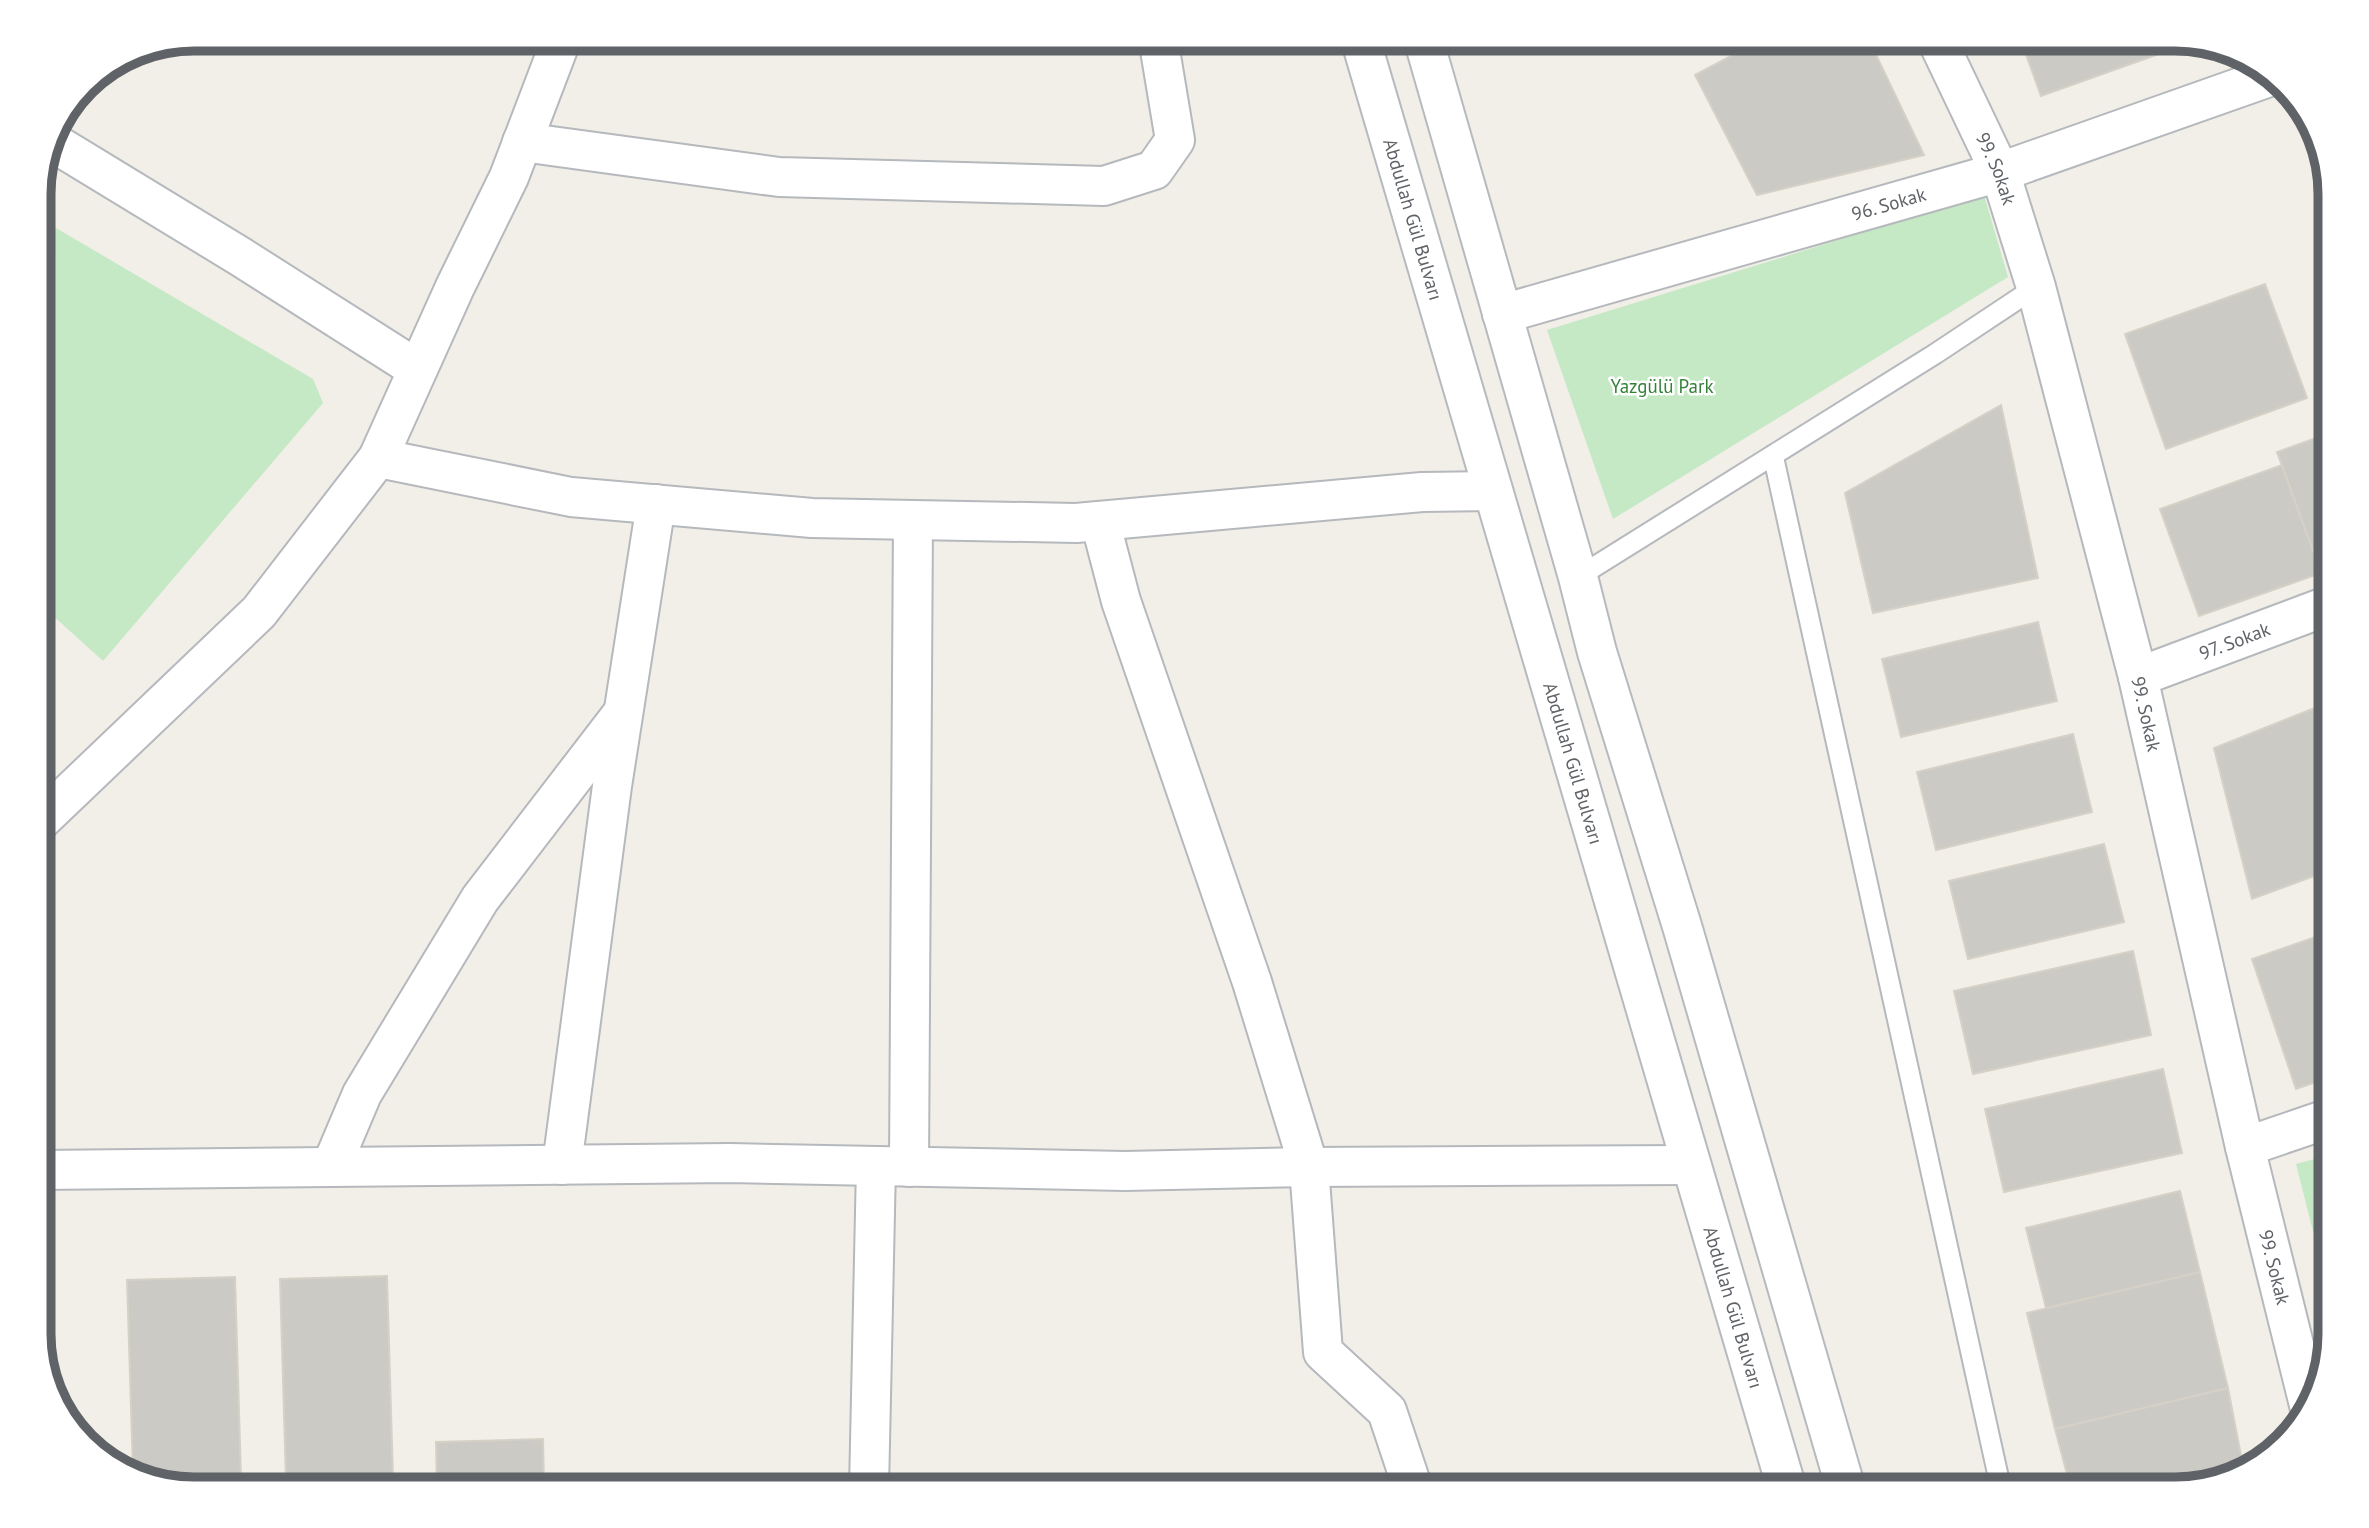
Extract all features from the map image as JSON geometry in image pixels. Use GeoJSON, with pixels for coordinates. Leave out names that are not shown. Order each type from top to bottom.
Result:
{"type":"FeatureCollection","features":[{"type":"Feature","properties":{"kind":"street"},"geometry":{"type":"LineString","coordinates":[[51,811],[259,612],[378,458],[455,287],[509,177],[557,51]]}},
{"type":"Feature","properties":{"kind":"street"},"geometry":{"type":"LineString","coordinates":[[522,142],[779,177],[1104,186],[1154,170],[1175,140],[1160,51]]}},
{"type":"Feature","properties":{"kind":"street","name":"Abdullah Gül Bulvarı"},"geometry":{"type":"LineString","coordinates":[[1364,51],[1783,1477]]}},
{"type":"Feature","properties":{"kind":"street"},"geometry":{"type":"LineString","coordinates":[[1427,51],[1578,577],[1597,652],[1682,926],[1843,1477]]}},
{"type":"Feature","properties":{"kind":"street","name":"99. Sokak"},"geometry":{"type":"LineString","coordinates":[[1942,51],[2000,172],[2036,287],[2138,677],[2245,1147],[2306,1393]]}},
{"type":"Feature","properties":{"kind":"street","name":"96. Sokak"},"geometry":{"type":"LineString","coordinates":[[1502,314],[2000,172],[2261,80]]}},
{"type":"Feature","properties":{"kind":"street"},"geometry":{"type":"LineString","coordinates":[[60,146],[417,369]]}},
{"type":"Feature","properties":{"kind":"street"},"geometry":{"type":"LineString","coordinates":[[378,458],[570,497],[812,518],[1076,523],[1422,492],[1493,491]]}},
{"type":"Feature","properties":{"kind":"street"},"geometry":{"type":"LineString","coordinates":[[562,1165],[624,711],[656,504]]}},
{"type":"Feature","properties":{"kind":"street"},"geometry":{"type":"LineString","coordinates":[[870,1477],[892,1166],[913,520]]}},
{"type":"Feature","properties":{"kind":"street"},"geometry":{"type":"LineString","coordinates":[[1100,521],[1121,601],[1252,982],[1309,1167],[1323,1352],[1387,1411],[1409,1477]]}},
{"type":"Feature","properties":{"kind":"street","name":"97. Sokak"},"geometry":{"type":"LineString","coordinates":[[2138,677],[2318,609]]}},
{"type":"Feature","properties":{"kind":"street"},"geometry":{"type":"LineString","coordinates":[[331,1167],[362,1094],[480,899],[624,711]]}},
{"type":"Feature","properties":{"kind":"street"},"geometry":{"type":"LineString","coordinates":[[2245,1147],[2318,1122]]}},
{"type":"Feature","properties":{"kind":"street"},"geometry":{"type":"LineString","coordinates":[[51,1170],[730,1163],[1125,1171],[1690,1165]]}},
{"type":"Feature","properties":{"kind":"lane"},"geometry":{"type":"LineString","coordinates":[[1578,577],[2036,287]]}},
{"type":"Feature","properties":{"kind":"lane"},"geometry":{"type":"LineString","coordinates":[[1773,456],[1998,1477]]}},
{"type":"Feature","properties":{"kind":"green space","name":"Yazgülü Park"},"geometry":{"type":"Polygon","coordinates":[[[1984,195],[2008,277],[1613,519],[1547,330],[1984,195]]]}},
{"type":"Feature","properties":{"kind":"green space"},"geometry":{"type":"Polygon","coordinates":[[[51,225],[313,379],[323,403],[103,661],[51,614],[51,225]]]}},
{"type":"Feature","properties":{"kind":"green space"},"geometry":{"type":"Polygon","coordinates":[[[2318,1158],[2318,1251],[2296,1164],[2318,1158]]]}},
{"type":"Feature","properties":{"kind":"building"},"geometry":{"type":"Polygon","coordinates":[[[1740,51],[1874,51],[1924,155],[1757,195],[1695,75],[1740,51]]]}},
{"type":"Feature","properties":{"kind":"building"},"geometry":{"type":"Polygon","coordinates":[[[2025,51],[2167,51],[2041,96],[2025,51]]]}},
{"type":"Feature","properties":{"kind":"building"},"geometry":{"type":"Polygon","coordinates":[[[2265,284],[2307,398],[2166,449],[2125,334],[2265,284]]]}},
{"type":"Feature","properties":{"kind":"building"},"geometry":{"type":"Polygon","coordinates":[[[2001,405],[2038,578],[1873,613],[1845,493],[2001,405]]]}},
{"type":"Feature","properties":{"kind":"building"},"geometry":{"type":"Polygon","coordinates":[[[2318,437],[2318,565],[2277,452],[2318,437]]]}},
{"type":"Feature","properties":{"kind":"building"},"geometry":{"type":"Polygon","coordinates":[[[2282,465],[2318,565],[2318,574],[2199,616],[2160,509],[2282,465]]]}},
{"type":"Feature","properties":{"kind":"building"},"geometry":{"type":"Polygon","coordinates":[[[2038,622],[2057,701],[1901,737],[1882,659],[2038,622]]]}},
{"type":"Feature","properties":{"kind":"building"},"geometry":{"type":"Polygon","coordinates":[[[2318,707],[2318,874],[2252,899],[2214,748],[2318,707]]]}},
{"type":"Feature","properties":{"kind":"building"},"geometry":{"type":"Polygon","coordinates":[[[2073,734],[2092,812],[1936,850],[1917,772],[2073,734]]]}},
{"type":"Feature","properties":{"kind":"building"},"geometry":{"type":"Polygon","coordinates":[[[2104,844],[2124,922],[1968,959],[1949,881],[2104,844]]]}},
{"type":"Feature","properties":{"kind":"building"},"geometry":{"type":"Polygon","coordinates":[[[2318,936],[2318,1081],[2296,1089],[2252,959],[2318,936]]]}},
{"type":"Feature","properties":{"kind":"building"},"geometry":{"type":"Polygon","coordinates":[[[2133,951],[2151,1035],[1973,1074],[1954,991],[2133,951]]]}},
{"type":"Feature","properties":{"kind":"building"},"geometry":{"type":"Polygon","coordinates":[[[2163,1069],[2182,1153],[2004,1192],[1985,1109],[2163,1069]]]}},
{"type":"Feature","properties":{"kind":"building"},"geometry":{"type":"Polygon","coordinates":[[[2180,1191],[2200,1272],[2046,1308],[2026,1228],[2180,1191]]]}},
{"type":"Feature","properties":{"kind":"building"},"geometry":{"type":"Polygon","coordinates":[[[2200,1272],[2228,1388],[2055,1429],[2027,1313],[2200,1272]]]}},
{"type":"Feature","properties":{"kind":"building"},"geometry":{"type":"Polygon","coordinates":[[[387,1276],[393,1477],[286,1477],[280,1279],[387,1276]]]}},
{"type":"Feature","properties":{"kind":"building"},"geometry":{"type":"Polygon","coordinates":[[[235,1277],[241,1477],[175,1476],[133,1464],[127,1280],[235,1277]]]}},
{"type":"Feature","properties":{"kind":"building"},"geometry":{"type":"Polygon","coordinates":[[[2228,1388],[2242,1460],[2194,1476],[2068,1477],[2055,1429],[2228,1388]]]}},
{"type":"Feature","properties":{"kind":"building"},"geometry":{"type":"Polygon","coordinates":[[[543,1439],[544,1477],[437,1477],[436,1442],[543,1439]]]}}]}
